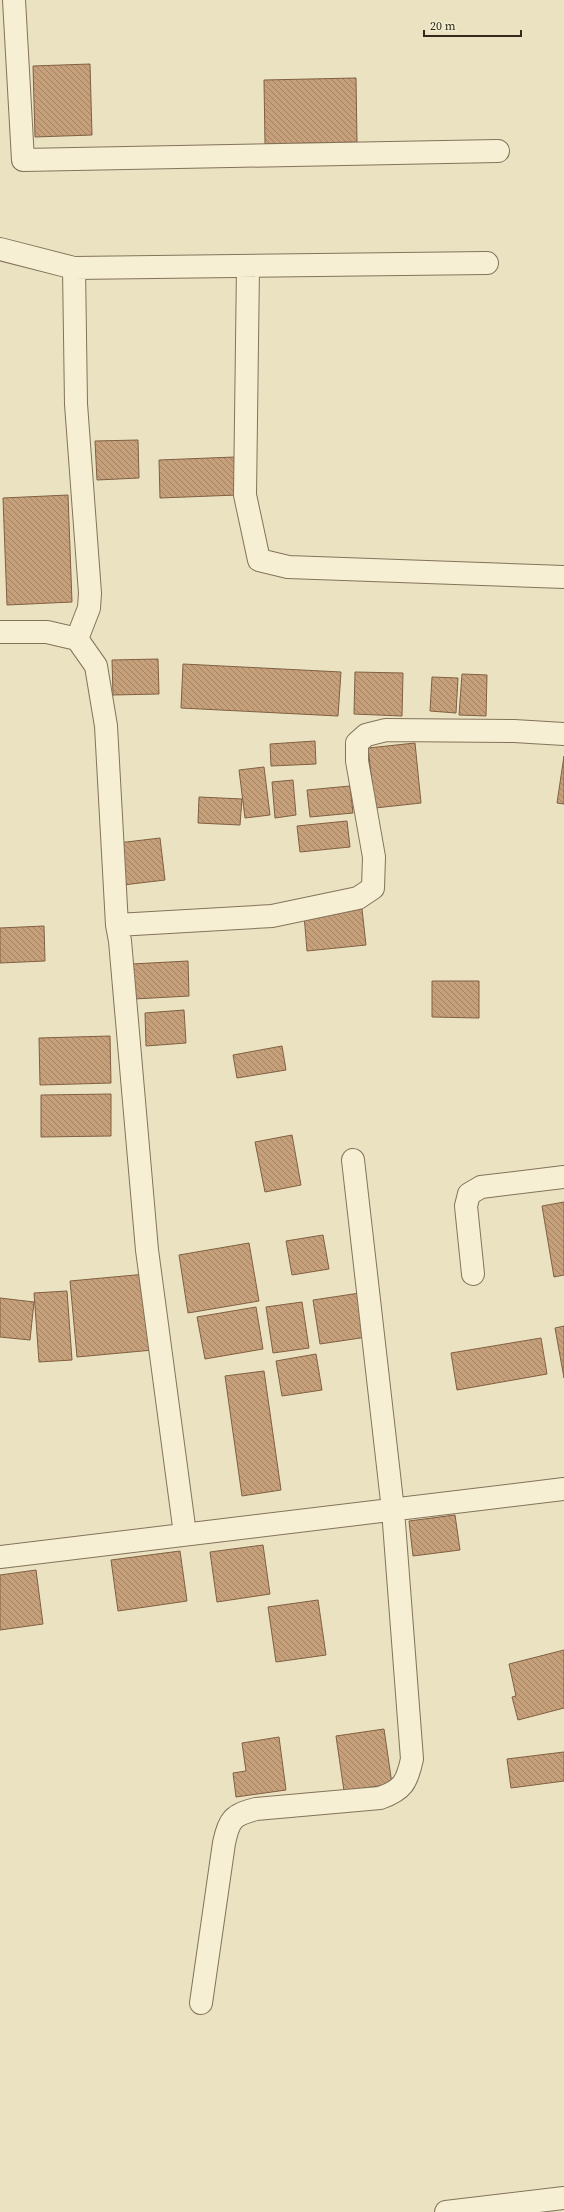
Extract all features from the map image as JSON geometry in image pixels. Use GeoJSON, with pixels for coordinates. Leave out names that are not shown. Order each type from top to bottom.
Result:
{"type":"FeatureCollection","features":[{"type":"Feature","properties":{"kind":"street"},"geometry":{"type":"LineString","coordinates":[[14,0],[23,160],[498,151]]}},
{"type":"Feature","properties":{"kind":"street"},"geometry":{"type":"LineString","coordinates":[[0,249],[74,268],[487,263]]}},
{"type":"Feature","properties":{"kind":"street"},"geometry":{"type":"LineString","coordinates":[[248,266],[245,495],[259,560],[288,567],[564,577]]}},
{"type":"Feature","properties":{"kind":"street"},"geometry":{"type":"LineString","coordinates":[[74,268],[76,411],[90,593],[89,608],[77,639]]}},
{"type":"Feature","properties":{"kind":"street"},"geometry":{"type":"LineString","coordinates":[[0,632],[47,632],[77,639],[96,666],[106,726],[116,924],[120,941],[147,1250],[185,1534]]}},
{"type":"Feature","properties":{"kind":"street"},"geometry":{"type":"LineString","coordinates":[[116,924],[272,916],[358,898],[373,888],[374,857],[357,761],[357,743],[366,735],[386,730],[514,731],[564,734]]}},
{"type":"Feature","properties":{"kind":"street"},"geometry":{"type":"LineString","coordinates":[[201,2004],[224,1843],[228,1826],[238,1814],[256,1808],[380,1798],[396,1793],[408,1779],[412,1759],[394,1510],[353,1160]]}},
{"type":"Feature","properties":{"kind":"street"},"geometry":{"type":"LineString","coordinates":[[473,1274],[466,1206],[470,1194],[481,1187],[564,1177]]}},
{"type":"Feature","properties":{"kind":"street"},"geometry":{"type":"LineString","coordinates":[[0,1557],[564,1489]]}},
{"type":"Feature","properties":{"kind":"street"},"geometry":{"type":"LineString","coordinates":[[446,2212],[564,2198]]}},
{"type":"Feature","properties":{"kind":"building"},"geometry":{"type":"Polygon","coordinates":[[[90,64],[92,135],[35,137],[33,66],[90,64]]]}},
{"type":"Feature","properties":{"kind":"building"},"geometry":{"type":"Polygon","coordinates":[[[356,78],[357,142],[265,144],[264,80],[356,78]]]}},
{"type":"Feature","properties":{"kind":"building"},"geometry":{"type":"Polygon","coordinates":[[[138,440],[139,478],[97,480],[95,441],[138,440]]]}},
{"type":"Feature","properties":{"kind":"building"},"geometry":{"type":"Polygon","coordinates":[[[235,457],[237,495],[160,498],[159,460],[235,457]]]}},
{"type":"Feature","properties":{"kind":"building"},"geometry":{"type":"Polygon","coordinates":[[[68,495],[72,602],[7,605],[3,498],[68,495]]]}},
{"type":"Feature","properties":{"kind":"building"},"geometry":{"type":"Polygon","coordinates":[[[158,659],[159,694],[113,695],[112,660],[158,659]]]}},
{"type":"Feature","properties":{"kind":"building"},"geometry":{"type":"Polygon","coordinates":[[[183,664],[341,672],[338,716],[181,708],[183,664]]]}},
{"type":"Feature","properties":{"kind":"building"},"geometry":{"type":"Polygon","coordinates":[[[355,672],[403,673],[402,716],[354,714],[355,672]]]}},
{"type":"Feature","properties":{"kind":"building"},"geometry":{"type":"Polygon","coordinates":[[[462,674],[487,675],[486,716],[459,715],[462,674]]]}},
{"type":"Feature","properties":{"kind":"building"},"geometry":{"type":"Polygon","coordinates":[[[432,677],[458,678],[456,713],[430,711],[432,677]]]}},
{"type":"Feature","properties":{"kind":"building"},"geometry":{"type":"Polygon","coordinates":[[[315,741],[316,764],[271,766],[270,744],[315,741]]]}},
{"type":"Feature","properties":{"kind":"building"},"geometry":{"type":"Polygon","coordinates":[[[415,743],[421,803],[375,808],[368,748],[415,743]]]}},
{"type":"Feature","properties":{"kind":"building"},"geometry":{"type":"Polygon","coordinates":[[[564,756],[564,804],[557,803],[564,756]]]}},
{"type":"Feature","properties":{"kind":"building"},"geometry":{"type":"Polygon","coordinates":[[[264,767],[270,815],[245,818],[239,770],[264,767]]]}},
{"type":"Feature","properties":{"kind":"building"},"geometry":{"type":"Polygon","coordinates":[[[293,780],[296,815],[275,818],[272,782],[293,780]]]}},
{"type":"Feature","properties":{"kind":"building"},"geometry":{"type":"Polygon","coordinates":[[[350,786],[353,813],[310,817],[307,790],[350,786]]]}},
{"type":"Feature","properties":{"kind":"building"},"geometry":{"type":"Polygon","coordinates":[[[199,797],[242,799],[240,825],[198,823],[199,797]]]}},
{"type":"Feature","properties":{"kind":"building"},"geometry":{"type":"Polygon","coordinates":[[[347,821],[350,847],[300,852],[297,826],[347,821]]]}},
{"type":"Feature","properties":{"kind":"building"},"geometry":{"type":"Polygon","coordinates":[[[160,838],[165,880],[123,885],[118,843],[160,838]]]}},
{"type":"Feature","properties":{"kind":"building"},"geometry":{"type":"Polygon","coordinates":[[[362,909],[366,945],[307,951],[304,915],[362,909]]]}},
{"type":"Feature","properties":{"kind":"building"},"geometry":{"type":"Polygon","coordinates":[[[44,926],[45,961],[0,963],[0,928],[44,926]]]}},
{"type":"Feature","properties":{"kind":"building"},"geometry":{"type":"Polygon","coordinates":[[[188,961],[189,996],[134,999],[132,964],[188,961]]]}},
{"type":"Feature","properties":{"kind":"building"},"geometry":{"type":"Polygon","coordinates":[[[432,981],[479,981],[479,1018],[432,1017],[432,981]]]}},
{"type":"Feature","properties":{"kind":"building"},"geometry":{"type":"Polygon","coordinates":[[[184,1010],[186,1043],[146,1046],[145,1013],[184,1010]]]}},
{"type":"Feature","properties":{"kind":"building"},"geometry":{"type":"Polygon","coordinates":[[[110,1036],[111,1083],[40,1085],[39,1038],[110,1036]]]}},
{"type":"Feature","properties":{"kind":"building"},"geometry":{"type":"Polygon","coordinates":[[[282,1046],[286,1070],[237,1078],[233,1055],[282,1046]]]}},
{"type":"Feature","properties":{"kind":"building"},"geometry":{"type":"Polygon","coordinates":[[[111,1094],[111,1136],[41,1137],[41,1095],[111,1094]]]}},
{"type":"Feature","properties":{"kind":"building"},"geometry":{"type":"Polygon","coordinates":[[[292,1135],[301,1185],[265,1192],[255,1142],[292,1135]]]}},
{"type":"Feature","properties":{"kind":"building"},"geometry":{"type":"Polygon","coordinates":[[[564,1202],[564,1275],[554,1277],[542,1206],[564,1202]]]}},
{"type":"Feature","properties":{"kind":"building"},"geometry":{"type":"Polygon","coordinates":[[[323,1235],[329,1269],[292,1275],[286,1241],[323,1235]]]}},
{"type":"Feature","properties":{"kind":"building"},"geometry":{"type":"Polygon","coordinates":[[[249,1243],[259,1301],[188,1313],[179,1255],[249,1243]]]}},
{"type":"Feature","properties":{"kind":"building"},"geometry":{"type":"Polygon","coordinates":[[[146,1274],[153,1350],[77,1357],[70,1281],[146,1274]]]}},
{"type":"Feature","properties":{"kind":"building"},"geometry":{"type":"Polygon","coordinates":[[[67,1291],[72,1360],[39,1362],[34,1293],[67,1291]]]}},
{"type":"Feature","properties":{"kind":"building"},"geometry":{"type":"Polygon","coordinates":[[[360,1293],[367,1337],[320,1344],[313,1300],[360,1293]]]}},
{"type":"Feature","properties":{"kind":"building"},"geometry":{"type":"Polygon","coordinates":[[[0,1298],[34,1302],[30,1340],[0,1337],[0,1298]]]}},
{"type":"Feature","properties":{"kind":"building"},"geometry":{"type":"Polygon","coordinates":[[[302,1302],[309,1348],[273,1353],[266,1307],[302,1302]]]}},
{"type":"Feature","properties":{"kind":"building"},"geometry":{"type":"Polygon","coordinates":[[[256,1307],[263,1349],[205,1359],[197,1317],[256,1307]]]}},
{"type":"Feature","properties":{"kind":"building"},"geometry":{"type":"Polygon","coordinates":[[[564,1326],[564,1378],[555,1328],[564,1326]]]}},
{"type":"Feature","properties":{"kind":"building"},"geometry":{"type":"Polygon","coordinates":[[[541,1338],[547,1374],[457,1390],[451,1353],[541,1338]]]}},
{"type":"Feature","properties":{"kind":"building"},"geometry":{"type":"Polygon","coordinates":[[[316,1354],[322,1390],[282,1396],[276,1361],[316,1354]]]}},
{"type":"Feature","properties":{"kind":"building"},"geometry":{"type":"Polygon","coordinates":[[[264,1371],[281,1490],[242,1496],[225,1376],[264,1371]]]}},
{"type":"Feature","properties":{"kind":"building"},"geometry":{"type":"Polygon","coordinates":[[[455,1515],[460,1550],[413,1556],[409,1521],[455,1515]]]}},
{"type":"Feature","properties":{"kind":"building"},"geometry":{"type":"Polygon","coordinates":[[[263,1545],[270,1594],[217,1602],[210,1552],[263,1545]]]}},
{"type":"Feature","properties":{"kind":"building"},"geometry":{"type":"Polygon","coordinates":[[[180,1551],[187,1601],[118,1611],[111,1560],[180,1551]]]}},
{"type":"Feature","properties":{"kind":"building"},"geometry":{"type":"Polygon","coordinates":[[[36,1570],[43,1624],[0,1630],[0,1575],[36,1570]]]}},
{"type":"Feature","properties":{"kind":"building"},"geometry":{"type":"Polygon","coordinates":[[[318,1600],[326,1655],[276,1662],[268,1607],[318,1600]]]}},
{"type":"Feature","properties":{"kind":"building"},"geometry":{"type":"Polygon","coordinates":[[[564,1650],[564,1708],[518,1720],[512,1697],[516,1696],[509,1664],[564,1650]]]}},
{"type":"Feature","properties":{"kind":"building"},"geometry":{"type":"Polygon","coordinates":[[[384,1729],[392,1784],[344,1791],[336,1736],[384,1729]]]}},
{"type":"Feature","properties":{"kind":"building"},"geometry":{"type":"Polygon","coordinates":[[[279,1737],[286,1790],[236,1797],[233,1773],[246,1771],[242,1743],[279,1737]]]}},
{"type":"Feature","properties":{"kind":"building"},"geometry":{"type":"Polygon","coordinates":[[[564,1752],[564,1781],[511,1788],[507,1759],[564,1752]]]}}]}
